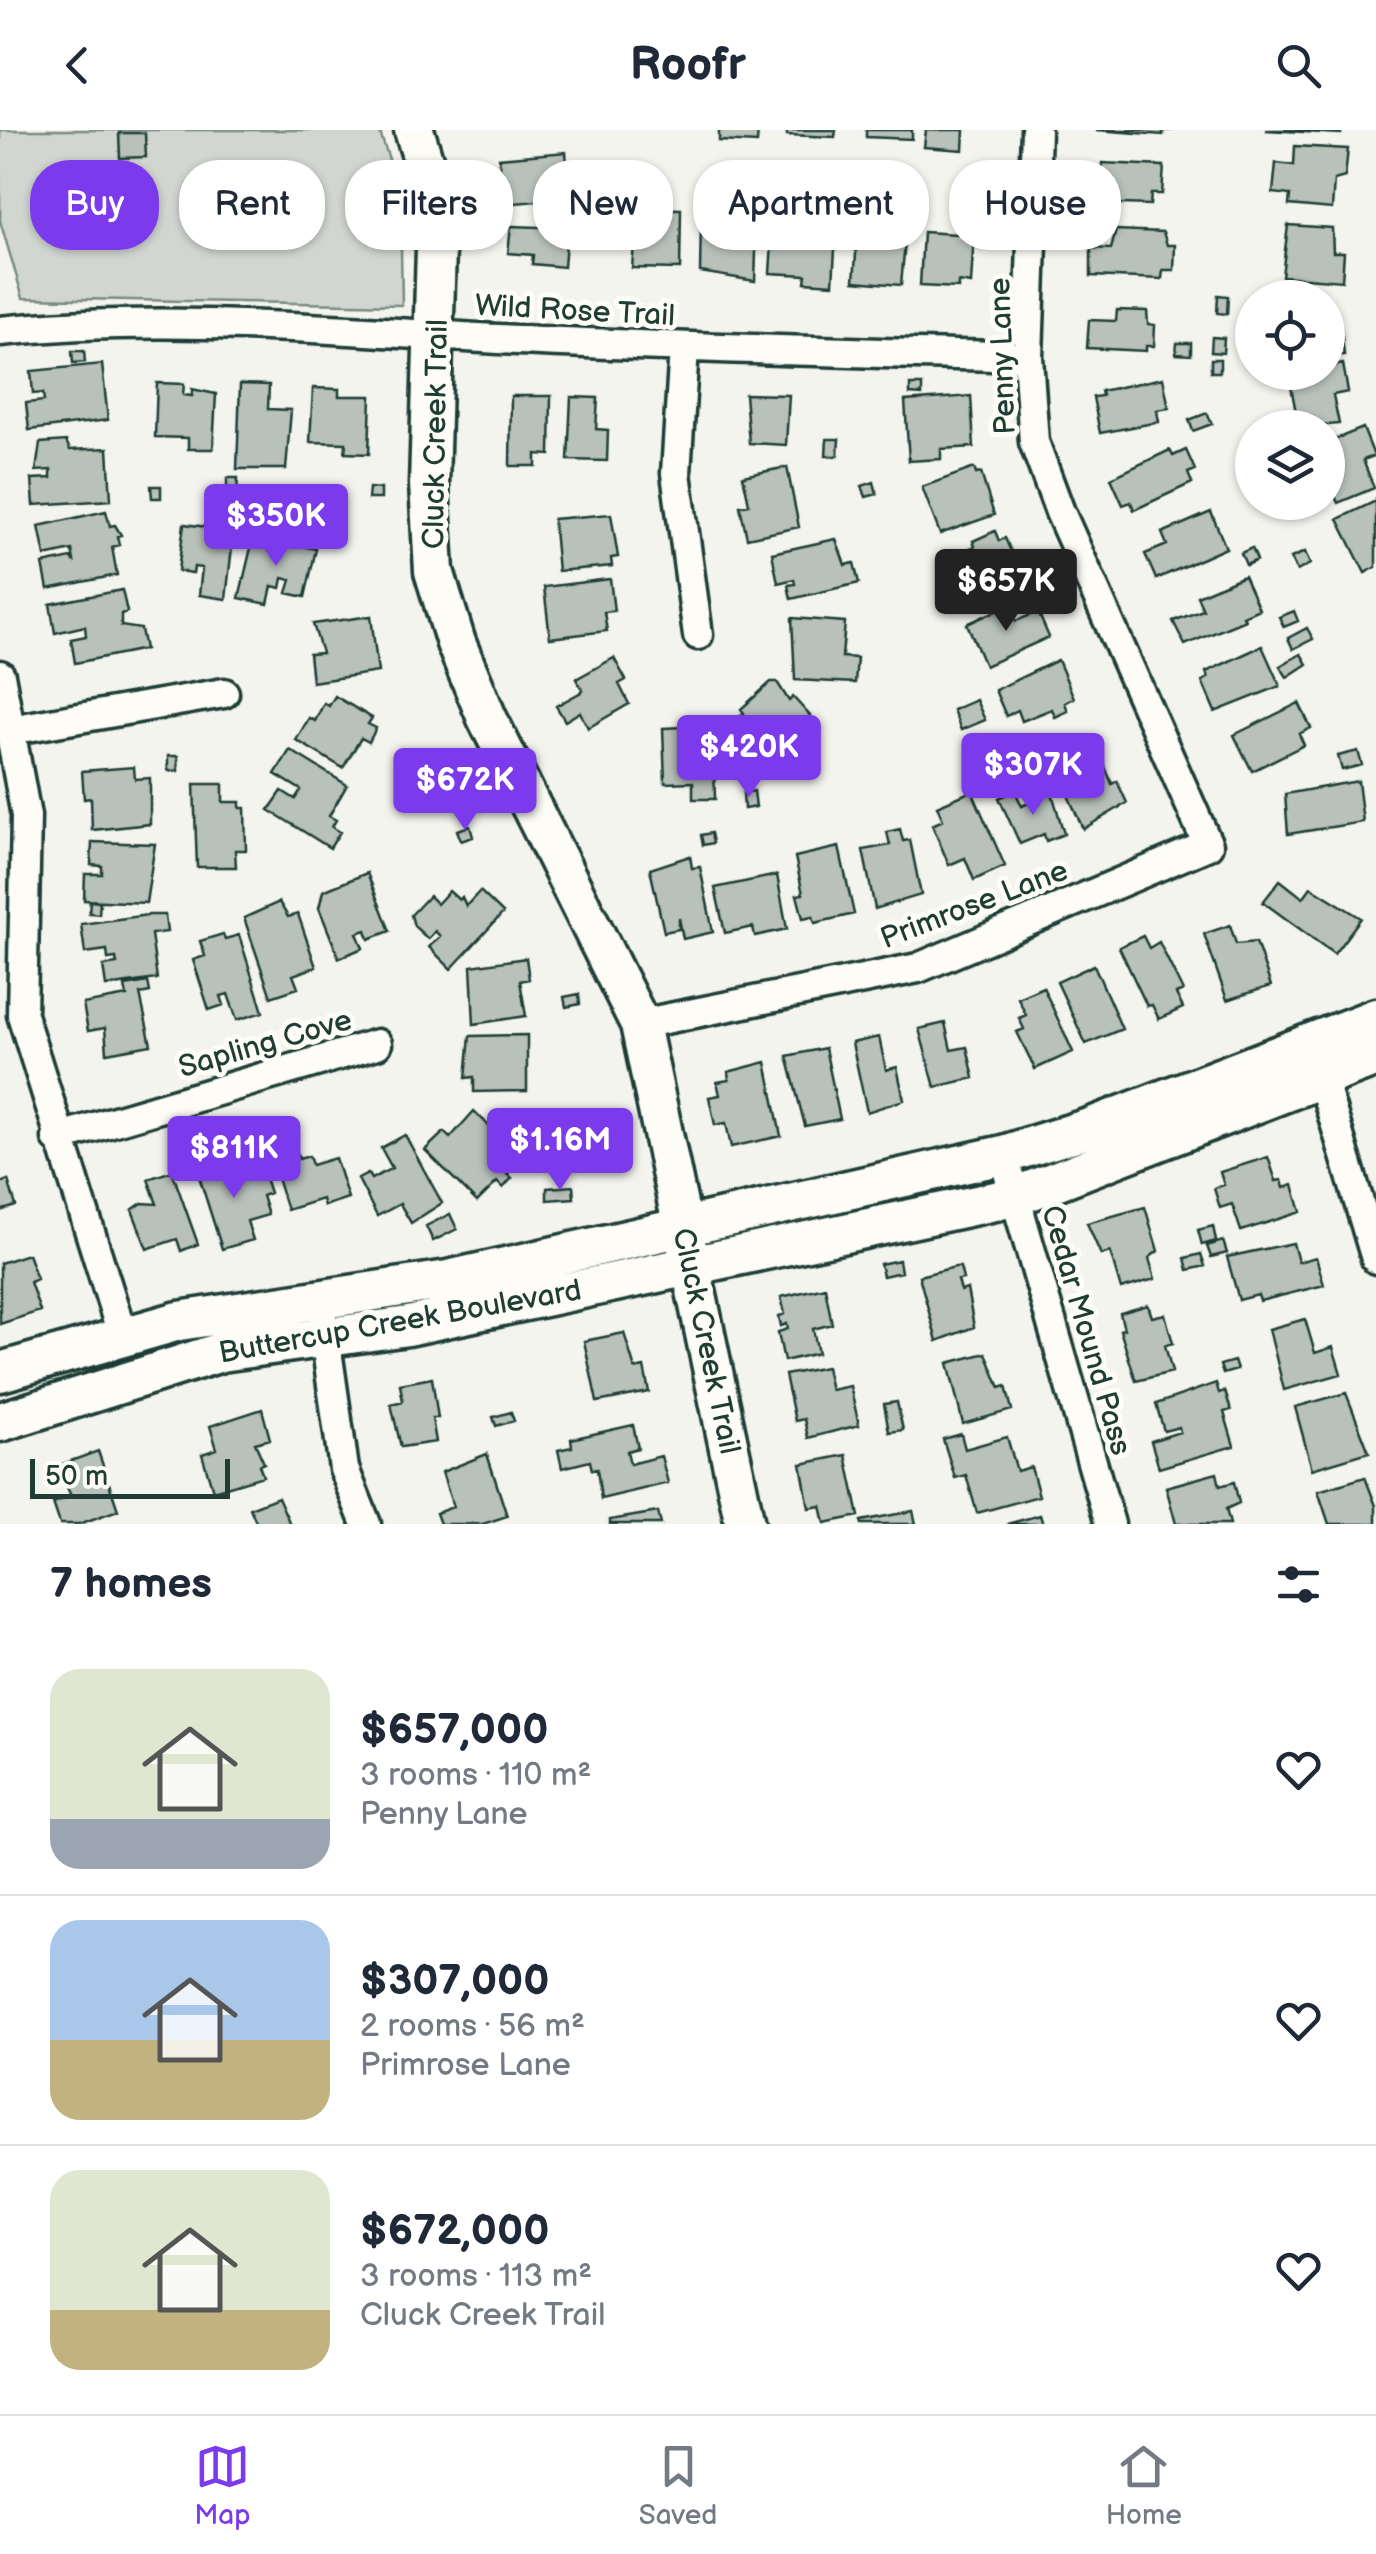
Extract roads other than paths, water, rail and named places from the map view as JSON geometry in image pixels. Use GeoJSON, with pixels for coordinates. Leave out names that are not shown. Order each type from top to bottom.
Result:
{"type":"FeatureCollection","features":[{"type":"Feature","properties":{"kind":"street","name":"Cluck Creek Trail"},"geometry":{"type":"LineString","coordinates":[[414,130],[431,186],[436,248],[429,484],[434,571],[456,643],[487,718],[640,1024],[745,1524]]}},
{"type":"Feature","properties":{"kind":"street","name":"Penny Lane"},"geometry":{"type":"LineString","coordinates":[[1036,130],[1028,357],[1034,442],[1060,512],[1208,845]]}},
{"type":"Feature","properties":{"kind":"street","name":"Wild Rose Trail"},"geometry":{"type":"LineString","coordinates":[[0,331],[66,324],[162,324],[684,348],[1028,357]]}},
{"type":"Feature","properties":{"kind":"street"},"geometry":{"type":"LineString","coordinates":[[684,348],[676,473],[698,635]]}},
{"type":"Feature","properties":{"kind":"street"},"geometry":{"type":"LineString","coordinates":[[0,675],[26,816],[22,1015],[57,1138],[122,1334]]}},
{"type":"Feature","properties":{"kind":"street"},"geometry":{"type":"LineString","coordinates":[[10,730],[224,693]]}},
{"type":"Feature","properties":{"kind":"street","name":"Primrose Lane"},"geometry":{"type":"LineString","coordinates":[[640,1024],[918,968],[1208,845]]}},
{"type":"Feature","properties":{"kind":"street","name":"Buttercup Creek Boulevard"},"geometry":{"type":"LineString","coordinates":[[0,1422],[448,1280],[1003,1155],[1092,1128],[1376,1018]]}},
{"type":"Feature","properties":{"kind":"street","name":"Sapling Cove"},"geometry":{"type":"LineString","coordinates":[[57,1138],[376,1044]]}},
{"type":"Feature","properties":{"kind":"street"},"geometry":{"type":"LineString","coordinates":[[1310,1044],[1376,1259]]}},
{"type":"Feature","properties":{"kind":"street","name":"Buttercup Creek Boulevard"},"geometry":{"type":"LineString","coordinates":[[0,1372],[122,1334],[256,1307],[323,1319],[408,1326],[1014,1197],[1376,1057]]}},
{"type":"Feature","properties":{"kind":"street","name":"Cedar Mound Pass"},"geometry":{"type":"LineString","coordinates":[[1003,1155],[1110,1524]]}},
{"type":"Feature","properties":{"kind":"street"},"geometry":{"type":"LineString","coordinates":[[323,1319],[344,1470],[366,1524]]}}]}
